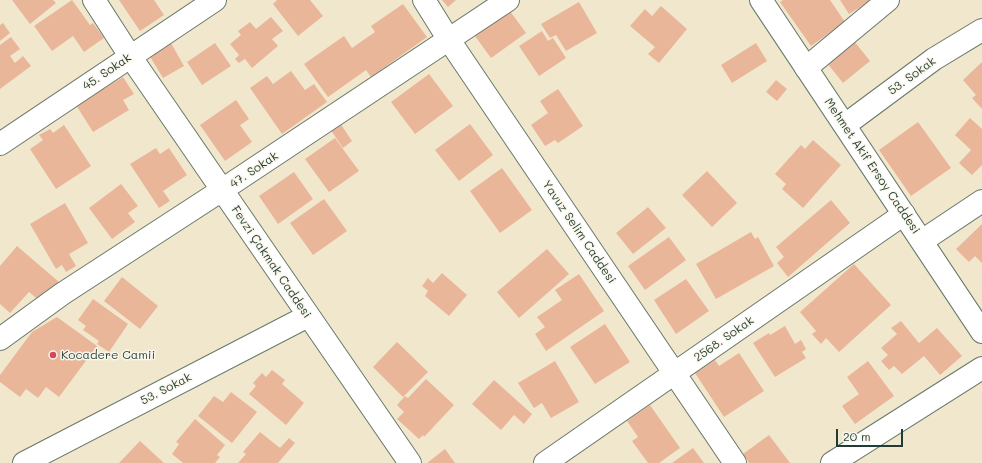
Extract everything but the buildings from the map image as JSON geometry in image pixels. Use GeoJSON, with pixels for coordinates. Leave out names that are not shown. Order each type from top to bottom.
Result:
{"type":"FeatureCollection","features":[{"type":"Feature","properties":{"kind":"street","name":"Fevzi Çakmak Caddesi"},"geometry":{"type":"LineString","coordinates":[[94,0],[130,56],[410,463]]}},
{"type":"Feature","properties":{"kind":"street","name":"45. Sokak"},"geometry":{"type":"LineString","coordinates":[[0,144],[215,0]]}},
{"type":"Feature","properties":{"kind":"street","name":"Yavuz Selim Caddesi"},"geometry":{"type":"LineString","coordinates":[[424,0],[449,40],[735,463]]}},
{"type":"Feature","properties":{"kind":"street","name":"47. Sokak"},"geometry":{"type":"LineString","coordinates":[[0,339],[62,294],[222,190],[508,0]]}},
{"type":"Feature","properties":{"kind":"street","name":"Mehmet Akif Ersoy Caddesi"},"geometry":{"type":"LineString","coordinates":[[761,0],[982,332]]}},
{"type":"Feature","properties":{"kind":"street"},"geometry":{"type":"LineString","coordinates":[[806,68],[888,0]]}},
{"type":"Feature","properties":{"kind":"street","name":"53. Sokak"},"geometry":{"type":"LineString","coordinates":[[845,125],[934,59],[982,30]]}},
{"type":"Feature","properties":{"kind":"street"},"geometry":{"type":"LineString","coordinates":[[922,242],[982,202]]}},
{"type":"Feature","properties":{"kind":"street","name":"2568. Sokak"},"geometry":{"type":"LineString","coordinates":[[545,463],[904,214]]}},
{"type":"Feature","properties":{"kind":"street","name":"53. Sokak"},"geometry":{"type":"LineString","coordinates":[[24,463],[308,316]]}},
{"type":"Feature","properties":{"kind":"street"},"geometry":{"type":"LineString","coordinates":[[832,463],[982,368]]}},
{"type":"Feature","properties":{"kind":"place","name":"Kocadere Camii"},"geometry":{"type":"Point","coordinates":[53,355]}}]}
